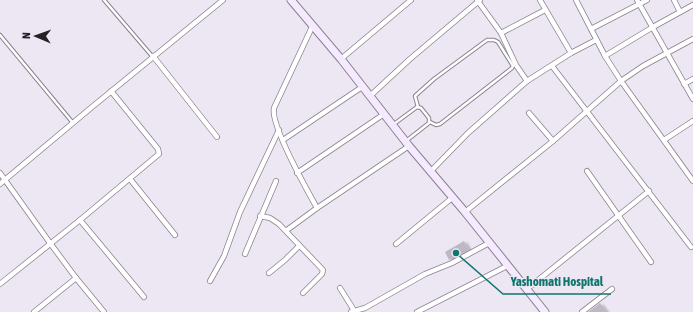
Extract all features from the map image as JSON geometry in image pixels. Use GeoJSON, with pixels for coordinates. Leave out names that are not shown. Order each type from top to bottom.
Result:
{"type":"FeatureCollection","features":[{"type":"Feature","properties":{"kind":"main road"},"geometry":{"type":"LineString","coordinates":[[291,0],[312,27],[341,59],[362,87],[545,312]]}},
{"type":"Feature","properties":{"kind":"street"},"geometry":{"type":"LineString","coordinates":[[0,184],[153,56],[223,0]]}},
{"type":"Feature","properties":{"kind":"street"},"geometry":{"type":"LineString","coordinates":[[341,59],[411,0]]}},
{"type":"Feature","properties":{"kind":"street"},"geometry":{"type":"LineString","coordinates":[[370,96],[478,0],[501,33],[516,65],[527,81]]}},
{"type":"Feature","properties":{"kind":"street"},"geometry":{"type":"LineString","coordinates":[[540,0],[571,53]]}},
{"type":"Feature","properties":{"kind":"street"},"geometry":{"type":"LineString","coordinates":[[576,0],[596,40],[621,81],[693,180]]}},
{"type":"Feature","properties":{"kind":"street"},"geometry":{"type":"LineString","coordinates":[[591,29],[638,2],[647,0]]}},
{"type":"Feature","properties":{"kind":"street"},"geometry":{"type":"LineString","coordinates":[[674,0],[680,12]]}},
{"type":"Feature","properties":{"kind":"street"},"geometry":{"type":"LineString","coordinates":[[638,2],[693,99]]}},
{"type":"Feature","properties":{"kind":"street"},"geometry":{"type":"LineString","coordinates":[[605,56],[693,5]]}},
{"type":"Feature","properties":{"kind":"street"},"geometry":{"type":"LineString","coordinates":[[501,33],[545,10]]}},
{"type":"Feature","properties":{"kind":"street"},"geometry":{"type":"LineString","coordinates":[[312,27],[274,108],[273,114],[283,140],[316,208]]}},
{"type":"Feature","properties":{"kind":"street"},"geometry":{"type":"LineString","coordinates":[[465,212],[553,141],[621,81],[643,66],[693,39]]}},
{"type":"Feature","properties":{"kind":"street"},"geometry":{"type":"LineString","coordinates":[[430,171],[468,133],[527,81],[571,53],[596,40]]}},
{"type":"Feature","properties":{"kind":"street"},"geometry":{"type":"LineString","coordinates":[[153,56],[217,137]]}},
{"type":"Feature","properties":{"kind":"street"},"geometry":{"type":"LineString","coordinates":[[552,66],[691,247]]}},
{"type":"Feature","properties":{"kind":"street"},"geometry":{"type":"LineString","coordinates":[[684,84],[693,80]]}},
{"type":"Feature","properties":{"kind":"street"},"geometry":{"type":"LineString","coordinates":[[283,140],[362,87]]}},
{"type":"Feature","properties":{"kind":"street"},"geometry":{"type":"LineString","coordinates":[[0,284],[158,155],[159,151],[111,91]]}},
{"type":"Feature","properties":{"kind":"street"},"geometry":{"type":"LineString","coordinates":[[529,113],[553,141]]}},
{"type":"Feature","properties":{"kind":"street"},"geometry":{"type":"LineString","coordinates":[[298,172],[384,114]]}},
{"type":"Feature","properties":{"kind":"street"},"geometry":{"type":"LineString","coordinates":[[664,140],[693,121]]}},
{"type":"Feature","properties":{"kind":"street"},"geometry":{"type":"LineString","coordinates":[[210,281],[224,256],[240,212],[279,130]]}},
{"type":"Feature","properties":{"kind":"street"},"geometry":{"type":"LineString","coordinates":[[287,230],[408,143]]}},
{"type":"Feature","properties":{"kind":"street"},"geometry":{"type":"LineString","coordinates":[[587,171],[651,262]]}},
{"type":"Feature","properties":{"kind":"street"},"geometry":{"type":"LineString","coordinates":[[0,173],[76,278],[104,312]]}},
{"type":"Feature","properties":{"kind":"street"},"geometry":{"type":"LineString","coordinates":[[130,179],[175,235]]}},
{"type":"Feature","properties":{"kind":"street"},"geometry":{"type":"LineString","coordinates":[[245,254],[276,181]]}},
{"type":"Feature","properties":{"kind":"street"},"geometry":{"type":"LineString","coordinates":[[527,289],[649,191]]}},
{"type":"Feature","properties":{"kind":"street"},"geometry":{"type":"LineString","coordinates":[[396,244],[452,198]]}},
{"type":"Feature","properties":{"kind":"street"},"geometry":{"type":"LineString","coordinates":[[260,216],[274,220],[287,230],[299,246],[322,268],[322,274],[302,293]]}},
{"type":"Feature","properties":{"kind":"street"},"geometry":{"type":"LineString","coordinates":[[80,220],[144,297]]}},
{"type":"Feature","properties":{"kind":"street"},"geometry":{"type":"LineString","coordinates":[[351,312],[365,308],[425,274],[489,243]]}},
{"type":"Feature","properties":{"kind":"street"},"geometry":{"type":"LineString","coordinates":[[269,273],[299,246]]}},
{"type":"Feature","properties":{"kind":"street"},"geometry":{"type":"LineString","coordinates":[[417,312],[507,266]]}},
{"type":"Feature","properties":{"kind":"street"},"geometry":{"type":"LineString","coordinates":[[34,312],[76,278]]}},
{"type":"Feature","properties":{"kind":"street"},"geometry":{"type":"LineString","coordinates":[[340,288],[355,312]]}},
{"type":"Feature","properties":{"kind":"street"},"geometry":{"type":"LineString","coordinates":[[582,312],[612,289]]}},
{"type":"Feature","properties":{"kind":"lane"},"geometry":{"type":"LineString","coordinates":[[104,0],[153,56]]}},
{"type":"Feature","properties":{"kind":"lane"},"geometry":{"type":"LineString","coordinates":[[0,35],[73,123]]}},
{"type":"Feature","properties":{"kind":"lane"},"geometry":{"type":"LineString","coordinates":[[488,40],[498,42],[513,66],[440,124],[436,125],[430,122],[430,118],[418,106],[415,96],[434,79],[488,40]]}},
{"type":"Feature","properties":{"kind":"lane"},"geometry":{"type":"LineString","coordinates":[[393,125],[418,106]]}},
{"type":"Feature","properties":{"kind":"lane"},"geometry":{"type":"LineString","coordinates":[[408,143],[430,122]]}},
{"type":"Feature","properties":{"kind":"building"},"geometry":{"type":"Polygon","coordinates":[[[464,241],[469,250],[449,260],[445,252],[464,241]]]}},
{"type":"Feature","properties":{"kind":"building"},"geometry":{"type":"Polygon","coordinates":[[[600,303],[607,312],[588,312],[600,303]]]}},
{"type":"Feature","properties":{"kind":"place","name":"Yashomati Hospital"},"geometry":{"type":"Point","coordinates":[456,253]}}]}
